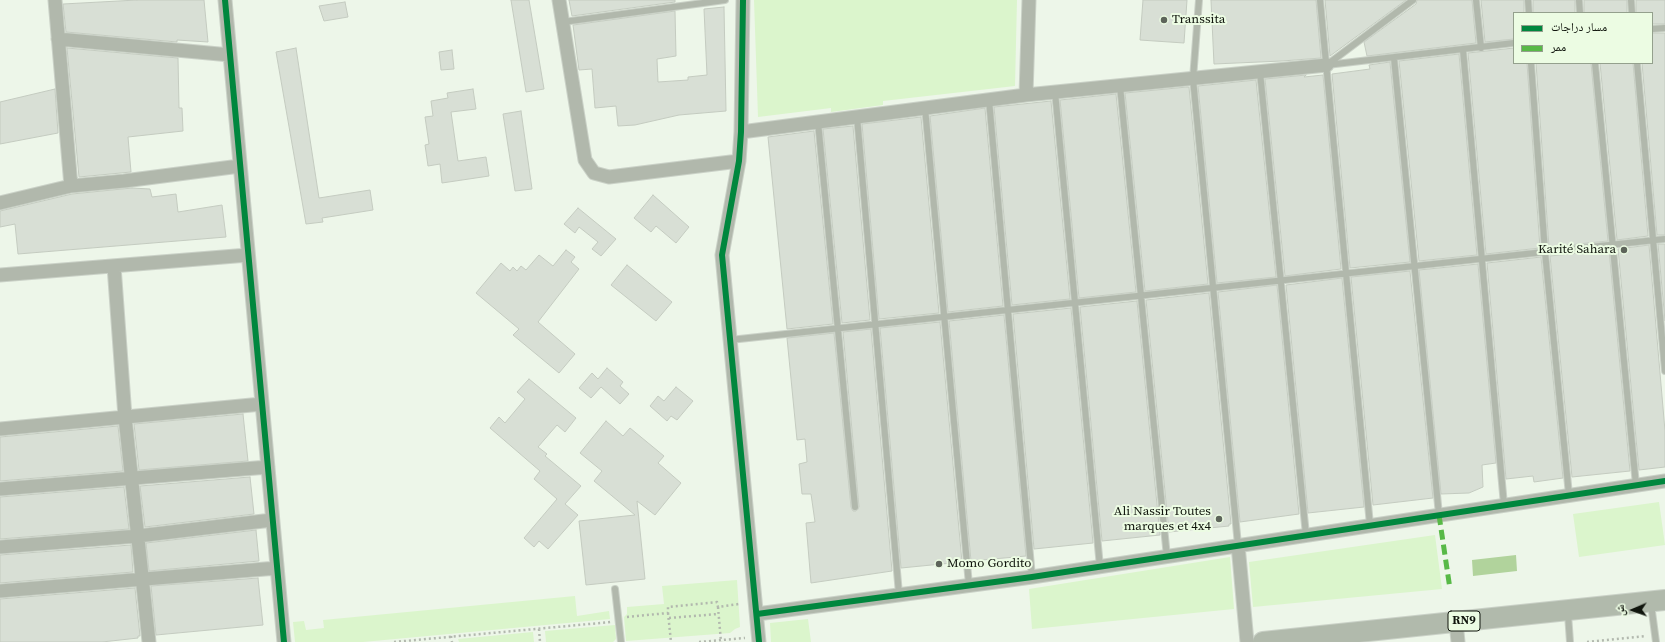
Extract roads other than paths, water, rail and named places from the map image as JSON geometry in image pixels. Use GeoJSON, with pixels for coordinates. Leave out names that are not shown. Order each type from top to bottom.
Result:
{"type":"FeatureCollection","features":[{"type":"Feature","properties":{"kind":"main road","name":"RN9"},"geometry":{"type":"LineString","coordinates":[[1268,642],[1356,635],[1456,622],[1658,601]]}},
{"type":"Feature","properties":{"kind":"street"},"geometry":{"type":"LineString","coordinates":[[55,0],[71,186]]}},
{"type":"Feature","properties":{"kind":"street"},"geometry":{"type":"LineString","coordinates":[[225,0],[284,642]]}},
{"type":"Feature","properties":{"kind":"street"},"geometry":{"type":"LineString","coordinates":[[559,0],[585,160],[594,173],[608,177],[739,162]]}},
{"type":"Feature","properties":{"kind":"street"},"geometry":{"type":"LineString","coordinates":[[743,0],[741,132],[739,162],[722,255],[759,642]]}},
{"type":"Feature","properties":{"kind":"street"},"geometry":{"type":"LineString","coordinates":[[1026,95],[1029,0]]}},
{"type":"Feature","properties":{"kind":"street"},"geometry":{"type":"LineString","coordinates":[[58,39],[230,55]]}},
{"type":"Feature","properties":{"kind":"street"},"geometry":{"type":"LineString","coordinates":[[741,132],[1026,95],[1327,65]]}},
{"type":"Feature","properties":{"kind":"street"},"geometry":{"type":"LineString","coordinates":[[0,203],[71,186],[124,181],[240,166]]}},
{"type":"Feature","properties":{"kind":"street"},"geometry":{"type":"LineString","coordinates":[[0,275],[248,255]]}},
{"type":"Feature","properties":{"kind":"street"},"geometry":{"type":"LineString","coordinates":[[114,266],[125,417],[149,642]]}},
{"type":"Feature","properties":{"kind":"street"},"geometry":{"type":"LineString","coordinates":[[0,429],[262,404]]}},
{"type":"Feature","properties":{"kind":"street"},"geometry":{"type":"LineString","coordinates":[[0,488],[268,467]]}},
{"type":"Feature","properties":{"kind":"street"},"geometry":{"type":"LineString","coordinates":[[757,614],[1032,577],[1665,481]]}},
{"type":"Feature","properties":{"kind":"street"},"geometry":{"type":"LineString","coordinates":[[0,547],[138,536],[272,520]]}},
{"type":"Feature","properties":{"kind":"street"},"geometry":{"type":"LineString","coordinates":[[1238,545],[1247,642]]}},
{"type":"Feature","properties":{"kind":"street"},"geometry":{"type":"LineString","coordinates":[[0,591],[277,568]]}},
{"type":"Feature","properties":{"kind":"street"},"geometry":{"type":"LineString","coordinates":[[1456,622],[1458,642]]}},
{"type":"Feature","properties":{"kind":"lane"},"geometry":{"type":"LineString","coordinates":[[562,22],[725,0]]}},
{"type":"Feature","properties":{"kind":"lane"},"geometry":{"type":"LineString","coordinates":[[1199,0],[1193,78],[1238,545]]}},
{"type":"Feature","properties":{"kind":"lane"},"geometry":{"type":"LineString","coordinates":[[1320,0],[1370,525]]}},
{"type":"Feature","properties":{"kind":"lane"},"geometry":{"type":"LineString","coordinates":[[1327,65],[1413,0]]}},
{"type":"Feature","properties":{"kind":"lane"},"geometry":{"type":"LineString","coordinates":[[1476,0],[1481,48]]}},
{"type":"Feature","properties":{"kind":"lane"},"geometry":{"type":"LineString","coordinates":[[1528,0],[1529,12]]}},
{"type":"Feature","properties":{"kind":"lane"},"geometry":{"type":"LineString","coordinates":[[1579,0],[1580,12]]}},
{"type":"Feature","properties":{"kind":"lane"},"geometry":{"type":"LineString","coordinates":[[1631,0],[1632,12]]}},
{"type":"Feature","properties":{"kind":"lane"},"geometry":{"type":"LineString","coordinates":[[1653,29],[1665,28]]}},
{"type":"Feature","properties":{"kind":"lane"},"geometry":{"type":"LineString","coordinates":[[1327,65],[1513,43]]}},
{"type":"Feature","properties":{"kind":"lane"},"geometry":{"type":"LineString","coordinates":[[1463,50],[1504,505]]}},
{"type":"Feature","properties":{"kind":"lane"},"geometry":{"type":"LineString","coordinates":[[1394,58],[1416,266],[1439,515]]}},
{"type":"Feature","properties":{"kind":"lane"},"geometry":{"type":"LineString","coordinates":[[1531,64],[1545,252],[1569,495]]}},
{"type":"Feature","properties":{"kind":"lane"},"geometry":{"type":"LineString","coordinates":[[1595,64],[1636,485]]}},
{"type":"Feature","properties":{"kind":"lane"},"geometry":{"type":"LineString","coordinates":[[1637,64],[1665,371]]}},
{"type":"Feature","properties":{"kind":"lane"},"geometry":{"type":"LineString","coordinates":[[1260,72],[1306,535]]}},
{"type":"Feature","properties":{"kind":"lane"},"geometry":{"type":"LineString","coordinates":[[1120,86],[1167,556]]}},
{"type":"Feature","properties":{"kind":"lane"},"geometry":{"type":"LineString","coordinates":[[1055,92],[1100,567]]}},
{"type":"Feature","properties":{"kind":"lane"},"geometry":{"type":"LineString","coordinates":[[988,100],[1032,577]]}},
{"type":"Feature","properties":{"kind":"lane"},"geometry":{"type":"LineString","coordinates":[[925,108],[969,585]]}},
{"type":"Feature","properties":{"kind":"lane"},"geometry":{"type":"LineString","coordinates":[[857,117],[899,594]]}},
{"type":"Feature","properties":{"kind":"lane"},"geometry":{"type":"LineString","coordinates":[[818,122],[855,507]]}},
{"type":"Feature","properties":{"kind":"lane"},"geometry":{"type":"LineString","coordinates":[[730,340],[1665,238]]}},
{"type":"Feature","properties":{"kind":"lane"},"geometry":{"type":"LineString","coordinates":[[615,589],[621,642]]}},
{"type":"Feature","properties":{"kind":"lane"},"geometry":{"type":"LineString","coordinates":[[1656,639],[1658,601]]}},
{"type":"Feature","properties":{"kind":"lane"},"geometry":{"type":"LineString","coordinates":[[1567,610],[1570,642]]}},
{"type":"Feature","properties":{"kind":"place","name":"Transsita"},"geometry":{"type":"Point","coordinates":[1164,20]}},
{"type":"Feature","properties":{"kind":"place","name":"Karité Sahara"},"geometry":{"type":"Point","coordinates":[1624,250]}},
{"type":"Feature","properties":{"kind":"place","name":"Ali Nassir Toutes marques et 4x4"},"geometry":{"type":"Point","coordinates":[1219,519]}},
{"type":"Feature","properties":{"kind":"place","name":"Momo Gordito"},"geometry":{"type":"Point","coordinates":[939,564]}}]}
